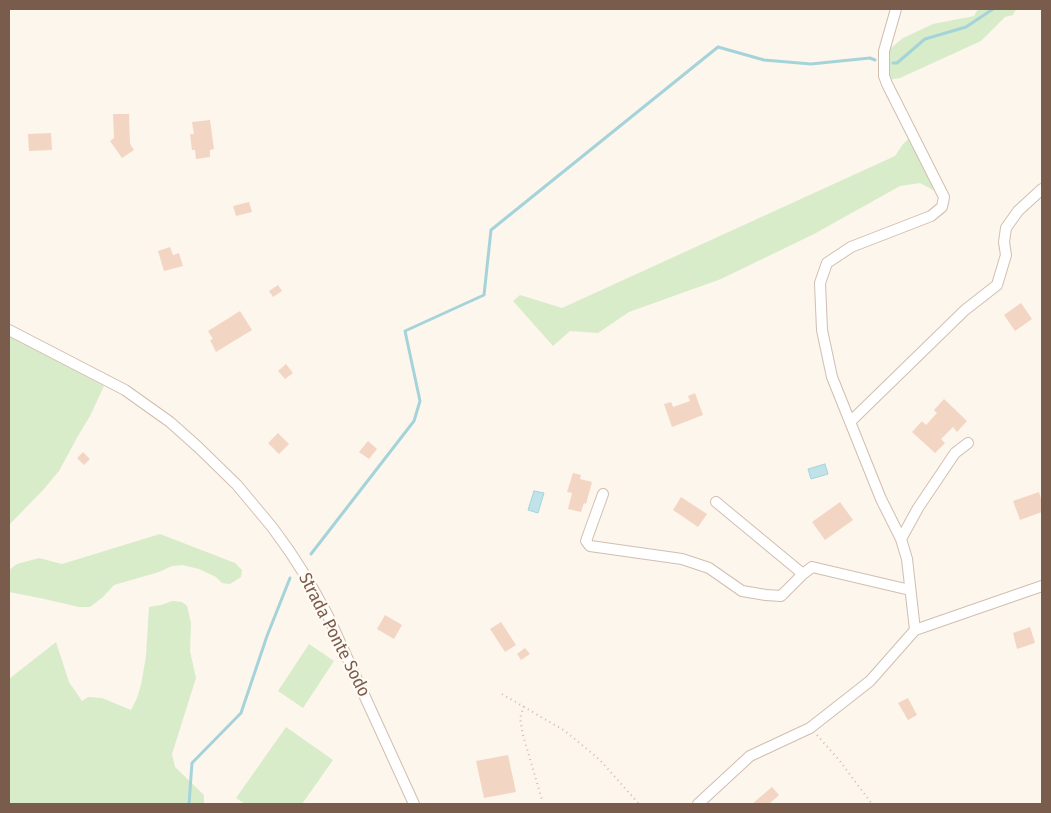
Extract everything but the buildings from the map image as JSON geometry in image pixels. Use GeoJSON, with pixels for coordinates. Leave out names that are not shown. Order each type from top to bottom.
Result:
{"type":"FeatureCollection","features":[{"type":"Feature","properties":{"kind":"street"},"geometry":{"type":"LineString","coordinates":[[896,9],[884,51],[884,76],[944,197],[942,207],[931,216],[851,246],[827,263],[820,283],[822,330],[832,377],[881,499],[901,539],[907,559],[915,630]]}},
{"type":"Feature","properties":{"kind":"street"},"geometry":{"type":"LineString","coordinates":[[850,422],[965,310],[998,285],[1006,255],[1004,242],[1006,228],[1018,211],[1042,189]]}},
{"type":"Feature","properties":{"kind":"street","name":"Strada Ponte Sodo"},"geometry":{"type":"LineString","coordinates":[[9,330],[125,390],[170,422],[237,485],[290,552],[328,616],[414,804]]}},
{"type":"Feature","properties":{"kind":"street"},"geometry":{"type":"LineString","coordinates":[[901,539],[918,508],[955,453],[968,443]]}},
{"type":"Feature","properties":{"kind":"street"},"geometry":{"type":"LineString","coordinates":[[603,494],[586,541],[590,546],[682,559],[708,568],[742,591],[766,595],[781,596],[812,567],[910,590]]}},
{"type":"Feature","properties":{"kind":"street"},"geometry":{"type":"LineString","coordinates":[[716,502],[803,574]]}},
{"type":"Feature","properties":{"kind":"street"},"geometry":{"type":"LineString","coordinates":[[698,804],[750,756],[810,728],[870,681],[915,630],[1042,586]]}},
{"type":"Feature","properties":{"kind":"path"},"geometry":{"type":"LineString","coordinates":[[502,694],[565,731],[600,760],[639,804]]}},
{"type":"Feature","properties":{"kind":"path"},"geometry":{"type":"LineString","coordinates":[[524,706],[520,718],[523,735],[542,800]]}},
{"type":"Feature","properties":{"kind":"path"},"geometry":{"type":"LineString","coordinates":[[810,728],[839,760],[872,804]]}},
{"type":"Feature","properties":{"kind":"green space"},"geometry":{"type":"Polygon","coordinates":[[[978,9],[1016,9],[1013,15],[1005,17],[981,41],[900,78],[888,80],[886,52],[903,38],[933,24],[974,16],[978,9]]]}},
{"type":"Feature","properties":{"kind":"green space"},"geometry":{"type":"Polygon","coordinates":[[[909,138],[935,191],[920,183],[900,186],[814,234],[721,279],[629,312],[598,333],[570,331],[553,346],[513,301],[520,295],[562,308],[895,156],[909,138]]]}},
{"type":"Feature","properties":{"kind":"green space"},"geometry":{"type":"Polygon","coordinates":[[[9,336],[104,386],[90,416],[59,471],[9,525],[9,336]]]}},
{"type":"Feature","properties":{"kind":"green space"},"geometry":{"type":"Polygon","coordinates":[[[160,534],[235,563],[242,570],[241,577],[230,584],[222,583],[216,577],[199,569],[182,565],[172,566],[159,572],[114,585],[90,607],[79,607],[9,592],[9,570],[17,564],[39,558],[62,564],[160,534]]]}},
{"type":"Feature","properties":{"kind":"green space"},"geometry":{"type":"Polygon","coordinates":[[[172,601],[182,602],[187,606],[191,623],[190,651],[196,678],[172,754],[175,767],[204,795],[204,804],[9,804],[9,679],[56,642],[69,682],[82,701],[88,697],[102,698],[131,710],[141,685],[146,656],[149,607],[172,601]]]}},
{"type":"Feature","properties":{"kind":"green space"},"geometry":{"type":"Polygon","coordinates":[[[309,644],[334,661],[303,708],[278,691],[309,644]]]}},
{"type":"Feature","properties":{"kind":"green space"},"geometry":{"type":"Polygon","coordinates":[[[286,727],[333,760],[302,804],[245,804],[236,798],[286,727]]]}},
{"type":"Feature","properties":{"kind":"water"},"geometry":{"type":"Polygon","coordinates":[[[825,464],[828,474],[811,479],[808,469],[825,464]]]}},
{"type":"Feature","properties":{"kind":"water"},"geometry":{"type":"Polygon","coordinates":[[[534,491],[544,493],[538,513],[528,510],[534,491]]]}},
{"type":"Feature","properties":{"kind":"waterway"},"geometry":{"type":"LineString","coordinates":[[893,63],[897,63],[925,39],[966,27],[993,9]]}},
{"type":"Feature","properties":{"kind":"waterway"},"geometry":{"type":"LineString","coordinates":[[311,554],[414,421],[420,401],[405,331],[484,295],[491,230],[718,47],[764,60],[811,64],[870,58],[875,60]]}},
{"type":"Feature","properties":{"kind":"waterway"},"geometry":{"type":"LineString","coordinates":[[189,804],[192,763],[241,713],[267,636],[290,578]]}}]}
